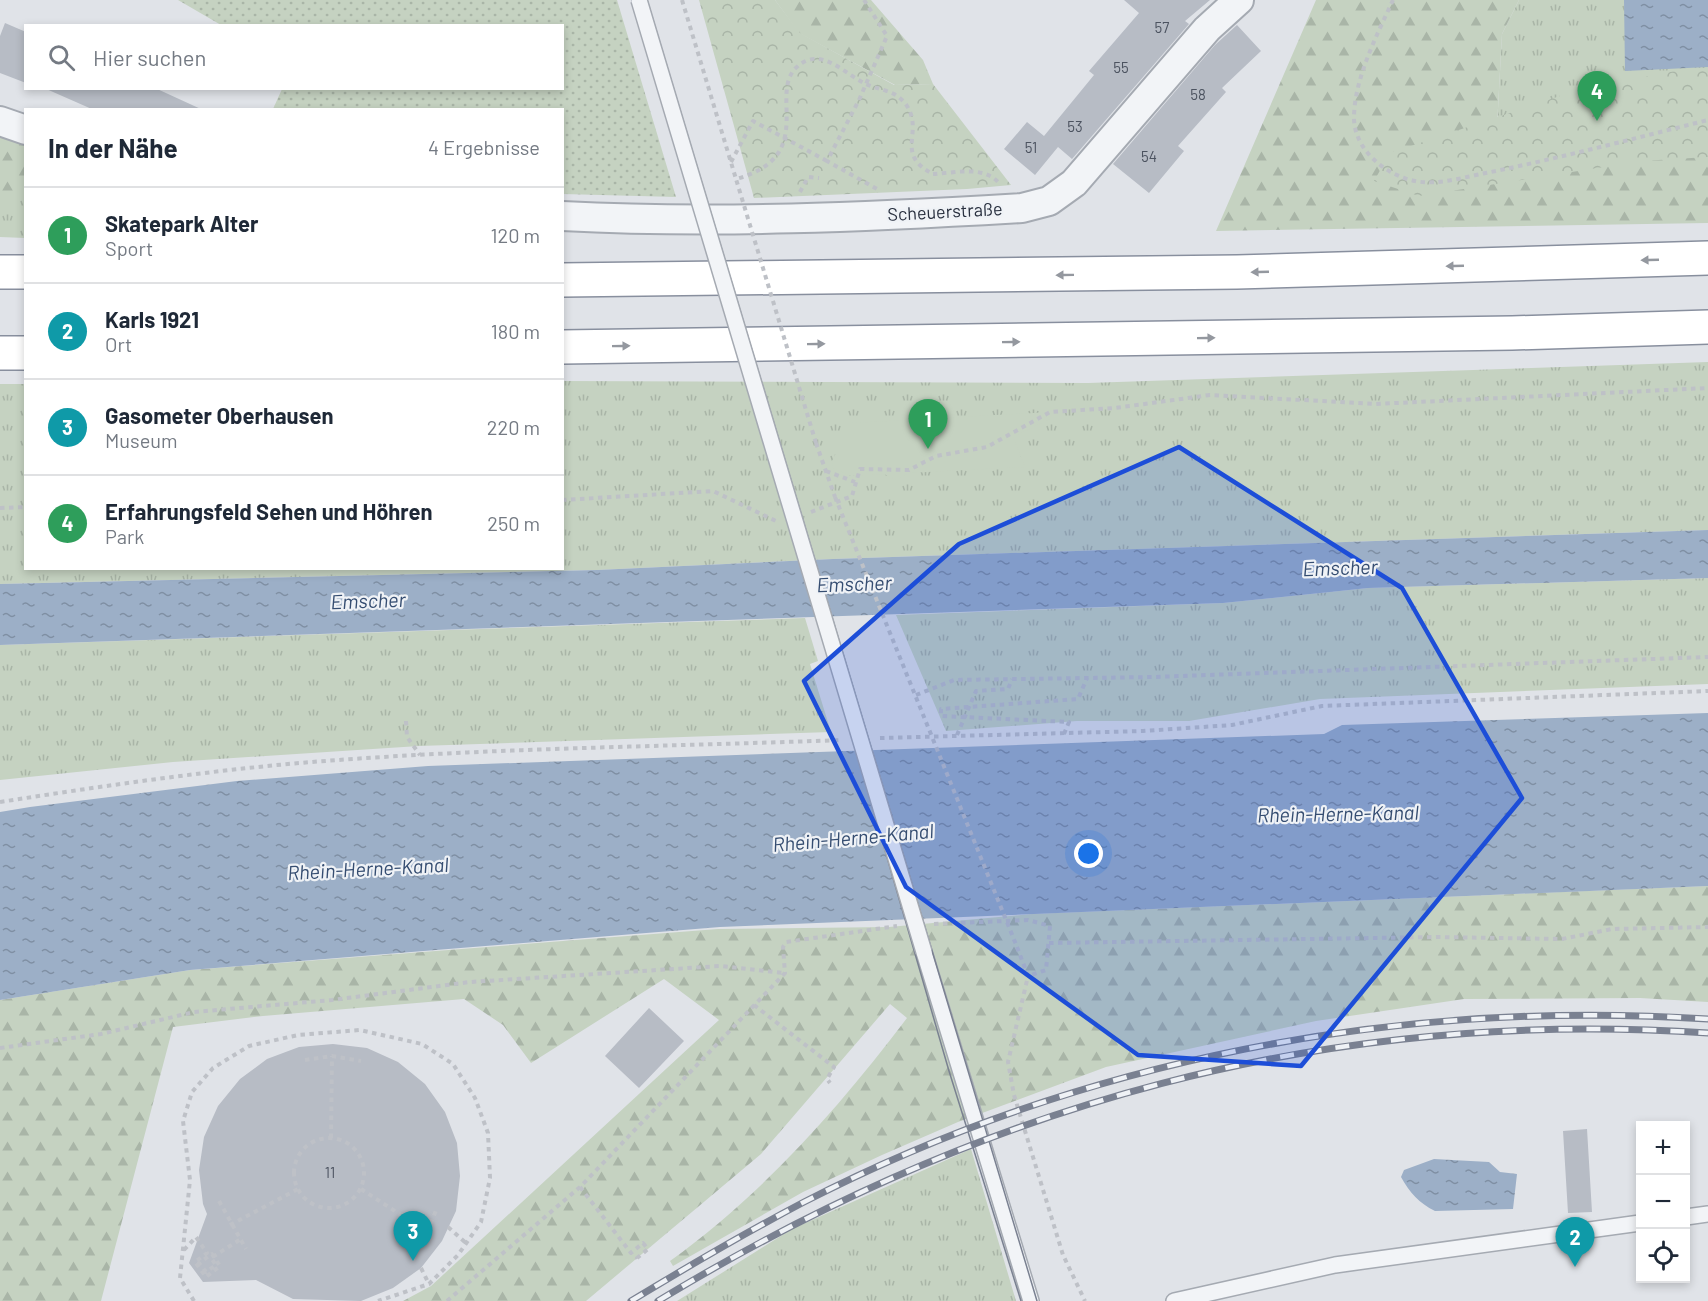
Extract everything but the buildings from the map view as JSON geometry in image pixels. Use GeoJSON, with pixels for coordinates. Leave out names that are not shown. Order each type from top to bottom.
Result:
{"type":"FeatureCollection","features":[{"type":"Feature","properties":{"kind":"highway"},"geometry":{"type":"LineString","coordinates":[[564,280],[1237,272],[1708,258]]}},
{"type":"Feature","properties":{"kind":"highway"},"geometry":{"type":"LineString","coordinates":[[0,272],[24,272]]}},
{"type":"Feature","properties":{"kind":"highway"},"geometry":{"type":"LineString","coordinates":[[564,347],[1226,338],[1708,327]]}},
{"type":"Feature","properties":{"kind":"highway"},"geometry":{"type":"LineString","coordinates":[[0,353],[24,353]]}},
{"type":"Feature","properties":{"kind":"street","name":"Scheuerstraße"},"geometry":{"type":"LineString","coordinates":[[564,216],[656,220],[909,214],[1022,208],[1049,201],[1067,190],[1207,29],[1239,0]]}},
{"type":"Feature","properties":{"kind":"street"},"geometry":{"type":"LineString","coordinates":[[0,121],[24,129]]}},
{"type":"Feature","properties":{"kind":"lane"},"geometry":{"type":"LineString","coordinates":[[639,0],[1031,1301]]}},
{"type":"Feature","properties":{"kind":"lane"},"geometry":{"type":"LineString","coordinates":[[1690,1216],[1708,1214]]}},
{"type":"Feature","properties":{"kind":"lane"},"geometry":{"type":"LineString","coordinates":[[1174,1301],[1335,1265],[1636,1224]]}},
{"type":"Feature","properties":{"kind":"path"},"geometry":{"type":"LineString","coordinates":[[682,0],[816,443],[1028,976],[1008,1062],[1014,1095],[1063,1255],[1085,1301]]}},
{"type":"Feature","properties":{"kind":"path"},"geometry":{"type":"LineString","coordinates":[[827,161],[859,100],[887,36],[864,0]]}},
{"type":"Feature","properties":{"kind":"path"},"geometry":{"type":"LineString","coordinates":[[1393,0],[1358,89],[1354,118],[1360,140],[1368,154],[1385,170],[1414,181],[1437,182],[1542,162],[1708,120]]}},
{"type":"Feature","properties":{"kind":"path"},"geometry":{"type":"LineString","coordinates":[[736,179],[763,168],[781,147],[787,123],[788,82],[791,73],[802,62],[817,59],[827,61],[867,85],[896,95],[905,103],[911,116],[910,150],[921,168],[933,174],[981,171],[992,175],[1022,208]]}},
{"type":"Feature","properties":{"kind":"path"},"geometry":{"type":"LineString","coordinates":[[731,162],[753,121],[879,190],[909,214]]}},
{"type":"Feature","properties":{"kind":"path"},"geometry":{"type":"LineString","coordinates":[[803,185],[808,177],[819,178]]}},
{"type":"Feature","properties":{"kind":"path"},"geometry":{"type":"LineString","coordinates":[[801,515],[852,496],[860,470],[909,470],[936,456],[987,447],[1050,412],[1115,408],[1210,395],[1376,404],[1708,388]]}},
{"type":"Feature","properties":{"kind":"path"},"geometry":{"type":"LineString","coordinates":[[826,471],[855,482]]}},
{"type":"Feature","properties":{"kind":"path"},"geometry":{"type":"LineString","coordinates":[[564,500],[714,491],[780,523]]}},
{"type":"Feature","properties":{"kind":"path"},"geometry":{"type":"LineString","coordinates":[[0,508],[24,507]]}},
{"type":"Feature","properties":{"kind":"path"},"geometry":{"type":"LineString","coordinates":[[916,695],[954,680],[1087,678],[1708,657]]}},
{"type":"Feature","properties":{"kind":"path"},"geometry":{"type":"LineString","coordinates":[[1064,734],[1069,722],[941,716],[941,709],[1078,699],[1087,678]]}},
{"type":"Feature","properties":{"kind":"path"},"geometry":{"type":"LineString","coordinates":[[957,735],[976,691],[1008,689],[1012,679]]}},
{"type":"Feature","properties":{"kind":"path"},"geometry":{"type":"LineString","coordinates":[[874,738],[1064,734],[1232,725],[1322,706],[1708,691]]}},
{"type":"Feature","properties":{"kind":"path"},"geometry":{"type":"LineString","coordinates":[[406,721],[407,737],[420,755]]}},
{"type":"Feature","properties":{"kind":"path"},"geometry":{"type":"LineString","coordinates":[[0,802],[185,774],[420,755],[850,739]]}},
{"type":"Feature","properties":{"kind":"path"},"geometry":{"type":"LineString","coordinates":[[1028,976],[1046,970],[1050,926]]}},
{"type":"Feature","properties":{"kind":"path"},"geometry":{"type":"LineString","coordinates":[[1049,943],[1437,937],[1562,939],[1612,929],[1708,927]]}},
{"type":"Feature","properties":{"kind":"path"},"geometry":{"type":"LineString","coordinates":[[447,1301],[580,1187],[785,973],[783,947]]}},
{"type":"Feature","properties":{"kind":"path"},"geometry":{"type":"LineString","coordinates":[[0,1048],[101,1034],[194,1012],[333,1000],[470,982],[720,966],[785,973]]}},
{"type":"Feature","properties":{"kind":"path"},"geometry":{"type":"LineString","coordinates":[[754,1005],[834,1067],[827,1079],[830,1083]]}},
{"type":"Feature","properties":{"kind":"path"},"geometry":{"type":"LineString","coordinates":[[194,1301],[180,1278],[190,1180],[183,1121],[192,1092],[213,1068],[249,1046],[298,1035],[360,1030],[422,1044],[453,1065],[475,1098],[488,1133],[490,1178],[481,1222],[466,1243],[429,1284],[378,1301]]}},
{"type":"Feature","properties":{"kind":"path"},"geometry":{"type":"LineString","coordinates":[[331,1138],[333,1056]]}},
{"type":"Feature","properties":{"kind":"path"},"geometry":{"type":"LineString","coordinates":[[305,1060],[333,1056],[361,1061]]}},
{"type":"Feature","properties":{"kind":"path"},"geometry":{"type":"LineString","coordinates":[[331,1138],[352,1147],[361,1159],[364,1174],[361,1189],[345,1204],[324,1208],[313,1204],[298,1189],[294,1171],[300,1154],[313,1142],[331,1138]]}},
{"type":"Feature","properties":{"kind":"path"},"geometry":{"type":"LineString","coordinates":[[580,1187],[631,1253],[643,1243],[648,1249],[637,1258],[640,1261]]}},
{"type":"Feature","properties":{"kind":"path"},"geometry":{"type":"LineString","coordinates":[[230,1225],[298,1189]]}},
{"type":"Feature","properties":{"kind":"path"},"geometry":{"type":"LineString","coordinates":[[361,1189],[427,1232]]}},
{"type":"Feature","properties":{"kind":"path"},"geometry":{"type":"LineString","coordinates":[[219,1202],[230,1225],[246,1249]]}},
{"type":"Feature","properties":{"kind":"path"},"geometry":{"type":"LineString","coordinates":[[410,1253],[427,1232],[437,1208]]}},
{"type":"Feature","properties":{"kind":"path"},"geometry":{"type":"LineString","coordinates":[[448,1227],[466,1243]]}},
{"type":"Feature","properties":{"kind":"path"},"geometry":{"type":"LineString","coordinates":[[183,1251],[196,1237],[207,1253],[195,1262],[206,1277],[220,1266],[216,1260],[212,1254],[199,1263],[206,1272],[216,1265],[211,1258],[221,1252],[231,1245],[241,1239]]}},
{"type":"Feature","properties":{"kind":"path"},"geometry":{"type":"LineString","coordinates":[[420,1268],[429,1284]]}},
{"type":"Feature","properties":{"kind":"highlighted area"},"geometry":{"type":"Polygon","coordinates":[[[1179,447],[1402,588],[1522,798],[1301,1066],[1138,1055],[906,887],[804,681],[959,544],[1179,447]]]}},
{"type":"Feature","properties":{"kind":"green space"},"geometry":{"type":"Polygon","coordinates":[[[178,0],[617,0],[676,197],[564,194],[564,108],[273,108],[282,90],[564,90],[564,24],[219,24],[178,0]]]}},
{"type":"Feature","properties":{"kind":"green space"},"geometry":{"type":"Polygon","coordinates":[[[699,0],[775,0],[800,33],[894,85],[933,84],[1011,185],[754,198],[699,0]]]}},
{"type":"Feature","properties":{"kind":"green space"},"geometry":{"type":"Polygon","coordinates":[[[775,0],[871,0],[923,60],[933,84],[895,85],[799,33],[775,0]]]}},
{"type":"Feature","properties":{"kind":"green space"},"geometry":{"type":"Polygon","coordinates":[[[1316,0],[1519,0],[1502,34],[1494,182],[1708,148],[1708,223],[1216,231],[1316,0]]]}},
{"type":"Feature","properties":{"kind":"green space"},"geometry":{"type":"Polygon","coordinates":[[[1519,0],[1708,0],[1708,148],[1494,183],[1502,34],[1519,0]]]}},
{"type":"Feature","properties":{"kind":"green space"},"geometry":{"type":"Polygon","coordinates":[[[1692,68],[1708,68],[1708,157],[1642,161],[1419,196],[1374,181],[1390,153],[1584,88],[1692,68]]]}},
{"type":"Feature","properties":{"kind":"green space"},"geometry":{"type":"Polygon","coordinates":[[[0,135],[24,143],[24,196],[0,196],[0,135]]]}},
{"type":"Feature","properties":{"kind":"green space"},"geometry":{"type":"Polygon","coordinates":[[[0,196],[24,196],[24,238],[0,237],[0,196]]]}},
{"type":"Feature","properties":{"kind":"green space"},"geometry":{"type":"Polygon","coordinates":[[[1708,362],[1708,530],[833,559],[597,570],[0,584],[0,384],[24,384],[24,570],[564,570],[564,381],[1088,383],[1708,362]]]}},
{"type":"Feature","properties":{"kind":"green space"},"geometry":{"type":"Polygon","coordinates":[[[1050,412],[1050,419],[1013,437],[1025,467],[908,473],[897,480],[884,474],[851,476],[833,468],[832,461],[851,423],[1050,412]]]}},
{"type":"Feature","properties":{"kind":"green space"},"geometry":{"type":"Polygon","coordinates":[[[1708,578],[1708,684],[1320,699],[1189,721],[1077,721],[946,731],[896,615],[1223,603],[1368,588],[1708,578]]]}},
{"type":"Feature","properties":{"kind":"green space"},"geometry":{"type":"Polygon","coordinates":[[[805,618],[818,661],[810,664],[831,732],[419,746],[173,762],[0,780],[0,645],[805,618]]]}},
{"type":"Feature","properties":{"kind":"green space"},"geometry":{"type":"Polygon","coordinates":[[[1708,886],[1708,1002],[1640,998],[1464,999],[1316,1021],[1106,1067],[958,1122],[882,1155],[803,1192],[673,1266],[670,1261],[737,1208],[768,1179],[854,1085],[907,1018],[890,1004],[761,1154],[586,1301],[403,1301],[431,1286],[719,1020],[664,979],[531,1063],[503,1025],[464,999],[263,1016],[173,1027],[101,1301],[0,1301],[0,1000],[190,970],[718,929],[889,927],[1032,914],[1708,886]]]}},
{"type":"Feature","properties":{"kind":"green space"},"geometry":{"type":"Polygon","coordinates":[[[971,1149],[1016,1301],[677,1301],[792,1229],[971,1149]]]}},
{"type":"Feature","properties":{"kind":"water"},"geometry":{"type":"Polygon","coordinates":[[[1624,0],[1708,0],[1708,67],[1625,71],[1624,0]]]}},
{"type":"Feature","properties":{"kind":"water","name":"Emscher"},"geometry":{"type":"Polygon","coordinates":[[[1708,530],[1708,578],[1368,588],[1223,603],[0,645],[0,584],[597,570],[833,559],[1708,530]]]}},
{"type":"Feature","properties":{"kind":"water","name":"Rhein-Herne-Kanal"},"geometry":{"type":"Polygon","coordinates":[[[1708,713],[1708,886],[720,927],[190,970],[0,1000],[0,812],[237,781],[428,766],[1324,734],[1342,725],[1708,713]]]}},
{"type":"Feature","properties":{"kind":"water"},"geometry":{"type":"Polygon","coordinates":[[[1434,1159],[1489,1162],[1500,1172],[1517,1174],[1513,1209],[1435,1211],[1424,1205],[1415,1197],[1401,1177],[1404,1170],[1434,1159]]]}},
{"type":"Feature","properties":{"kind":"tram line"},"geometry":{"type":"LineString","coordinates":[[632,0],[831,664],[949,1071],[1021,1301]]}},
{"type":"Feature","properties":{"kind":"tram line"},"geometry":{"type":"LineString","coordinates":[[647,0],[1037,1301]]}},
{"type":"Feature","properties":{"kind":"railway"},"geometry":{"type":"LineString","coordinates":[[631,1301],[716,1250],[804,1202],[910,1152],[1019,1110],[1130,1076],[1244,1049],[1359,1030],[1475,1019],[1591,1015],[1708,1019]]}},
{"type":"Feature","properties":{"kind":"railway"},"geometry":{"type":"LineString","coordinates":[[658,1301],[781,1232],[906,1172],[1033,1123],[1162,1083],[1294,1055],[1429,1036],[1567,1029],[1708,1033]]}},
{"type":"Feature","properties":{"kind":"place","name":"Erfahrungsfeld Sehen und Höhren"},"geometry":{"type":"Point","coordinates":[1597,121]}},
{"type":"Feature","properties":{"kind":"place","name":"Skatepark Alter"},"geometry":{"type":"Point","coordinates":[928,449]}},
{"type":"Feature","properties":{"kind":"place","name":"Gasometer Oberhausen"},"geometry":{"type":"Point","coordinates":[413,1261]}},
{"type":"Feature","properties":{"kind":"place","name":"Karls 1921"},"geometry":{"type":"Point","coordinates":[1575,1267]}}]}
